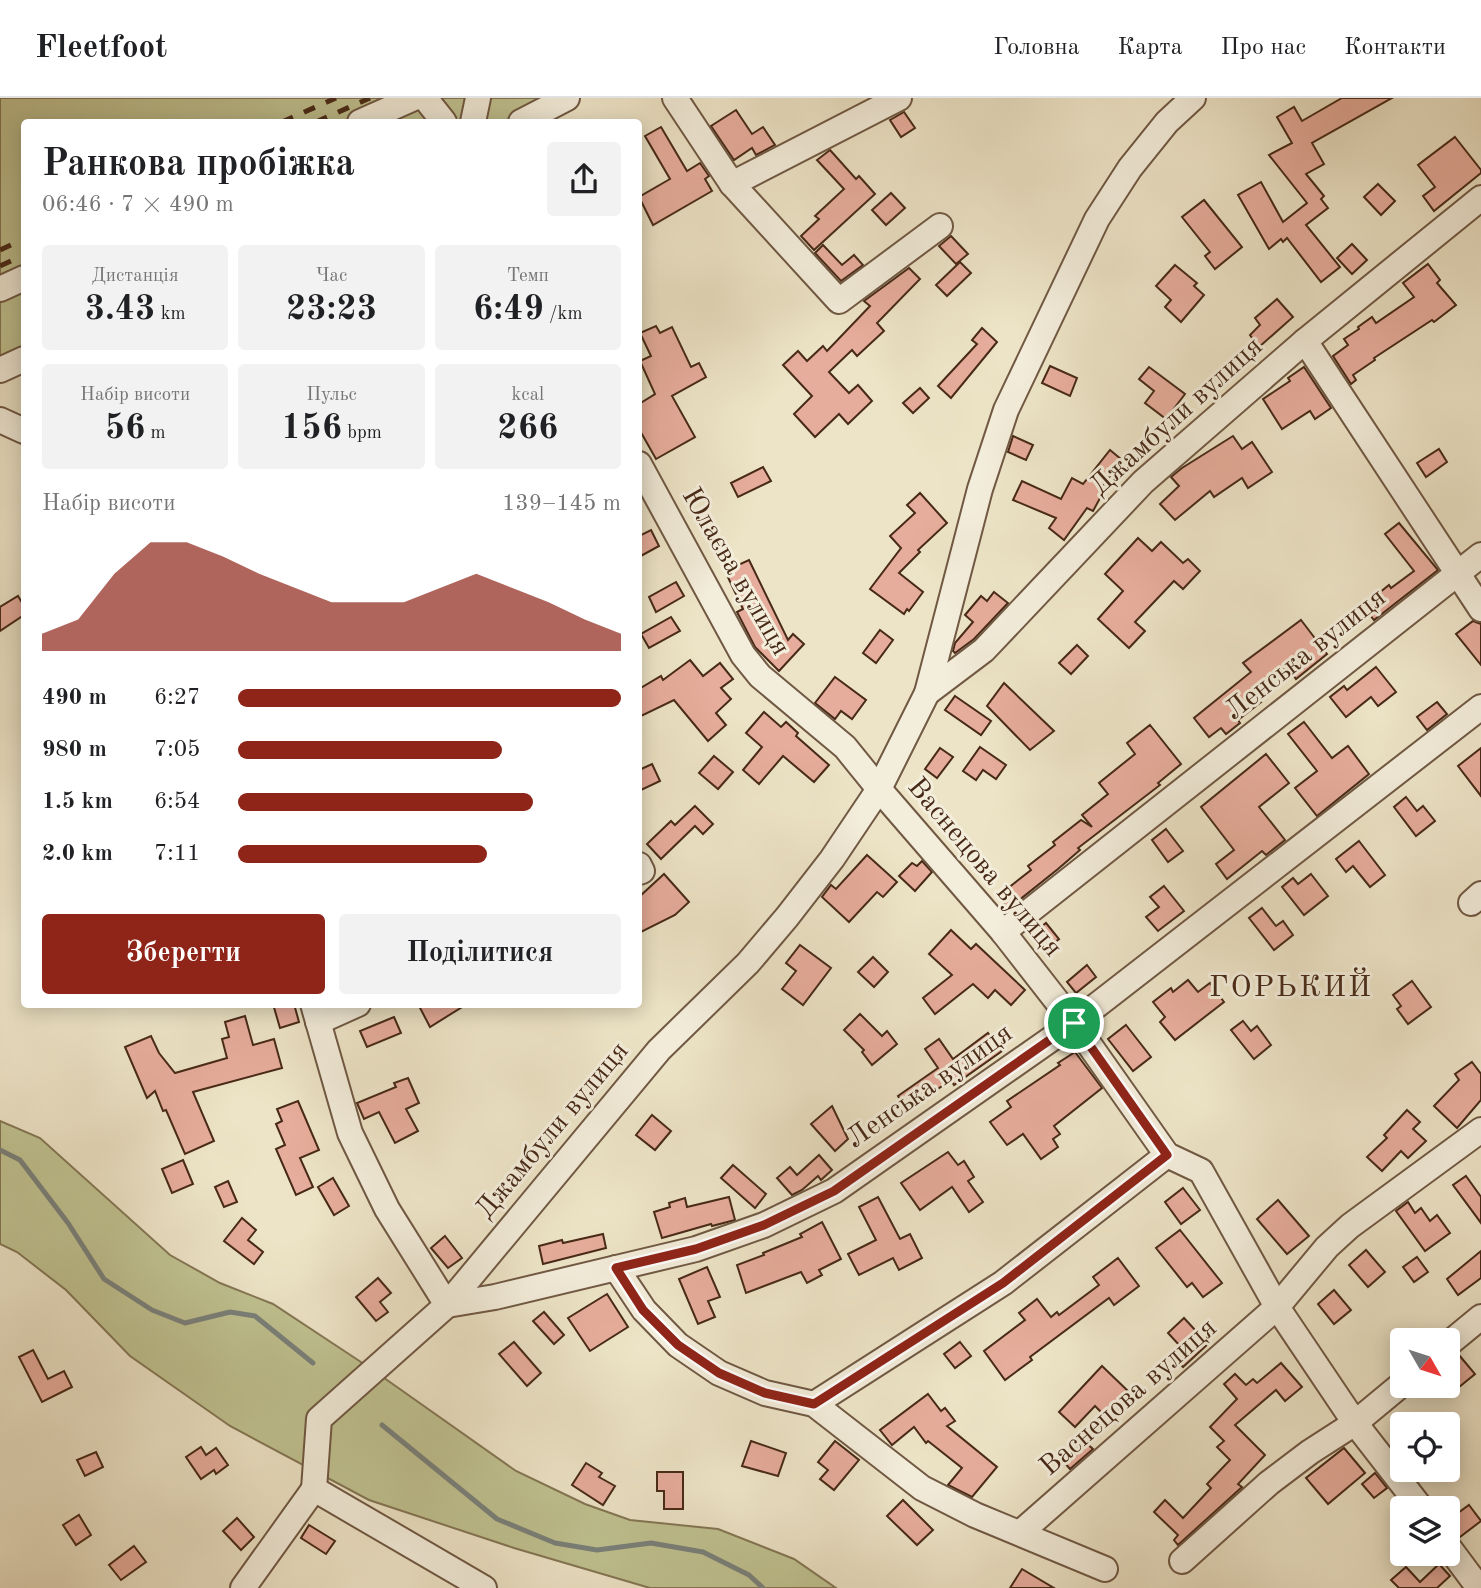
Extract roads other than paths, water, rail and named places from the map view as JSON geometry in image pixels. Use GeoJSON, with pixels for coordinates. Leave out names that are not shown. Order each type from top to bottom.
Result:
{"type":"FeatureCollection","features":[{"type":"Feature","properties":{"kind":"street"},"geometry":{"type":"LineString","coordinates":[[367,119],[414,98]]}},
{"type":"Feature","properties":{"kind":"street"},"geometry":{"type":"LineString","coordinates":[[425,98],[442,119]]}},
{"type":"Feature","properties":{"kind":"street"},"geometry":{"type":"LineString","coordinates":[[474,119],[478,98]]}},
{"type":"Feature","properties":{"kind":"street"},"geometry":{"type":"LineString","coordinates":[[527,119],[567,98]]}},
{"type":"Feature","properties":{"kind":"street"},"geometry":{"type":"LineString","coordinates":[[675,98],[732,184],[839,301],[940,226]]}},
{"type":"Feature","properties":{"kind":"street"},"geometry":{"type":"LineString","coordinates":[[732,184],[899,98]]}},
{"type":"Feature","properties":{"kind":"street","name":"Джамбули вулиця"},"geometry":{"type":"LineString","coordinates":[[314,1489],[319,1419],[447,1305],[659,1050],[748,963],[787,917],[832,859],[879,789],[927,693],[980,489],[1006,410],[1097,219],[1137,159],[1167,122],[1194,98]]}},
{"type":"Feature","properties":{"kind":"street","name":"Джамбули вулиця"},"geometry":{"type":"LineString","coordinates":[[927,693],[984,650],[1143,482],[1305,341],[1481,198]]}},
{"type":"Feature","properties":{"kind":"street"},"geometry":{"type":"LineString","coordinates":[[0,289],[21,279]]}},
{"type":"Feature","properties":{"kind":"street"},"geometry":{"type":"LineString","coordinates":[[1305,341],[1481,609]]}},
{"type":"Feature","properties":{"kind":"street"},"geometry":{"type":"LineString","coordinates":[[0,370],[21,360]]}},
{"type":"Feature","properties":{"kind":"street"},"geometry":{"type":"LineString","coordinates":[[0,420],[21,430]]}},
{"type":"Feature","properties":{"kind":"street","name":"Юлаєва вулиця"},"geometry":{"type":"LineString","coordinates":[[642,470],[743,656],[760,676],[845,747],[879,789]]}},
{"type":"Feature","properties":{"kind":"street","name":"Ленська вулиця"},"geometry":{"type":"LineString","coordinates":[[1003,932],[1481,555]]}},
{"type":"Feature","properties":{"kind":"street","name":"Ленська вулиця"},"geometry":{"type":"LineString","coordinates":[[447,1305],[495,1297],[696,1249],[764,1225],[834,1191],[1074,1023],[1481,707]]}},
{"type":"Feature","properties":{"kind":"street","name":"Васнецова вулиця"},"geometry":{"type":"LineString","coordinates":[[879,789],[1003,932],[1074,1023],[1167,1155],[1201,1171],[1277,1307],[1355,1423],[1412,1496]]}},
{"type":"Feature","properties":{"kind":"street"},"geometry":{"type":"LineString","coordinates":[[339,1008],[316,1013],[350,1133],[387,1209],[447,1305]]}},
{"type":"Feature","properties":{"kind":"street","name":"Васнецова вулиця"},"geometry":{"type":"LineString","coordinates":[[1020,1533],[1277,1307],[1327,1247],[1350,1226],[1481,1130]]}},
{"type":"Feature","properties":{"kind":"street"},"geometry":{"type":"LineString","coordinates":[[814,1404],[1003,1283],[1167,1155]]}},
{"type":"Feature","properties":{"kind":"street"},"geometry":{"type":"LineString","coordinates":[[616,1268],[643,1310],[678,1345],[719,1373],[765,1393],[814,1404],[922,1488],[975,1515],[1105,1569]]}},
{"type":"Feature","properties":{"kind":"street"},"geometry":{"type":"LineString","coordinates":[[1460,1334],[1481,1317]]}},
{"type":"Feature","properties":{"kind":"street"},"geometry":{"type":"LineString","coordinates":[[1182,1561],[1269,1483],[1355,1423],[1390,1394]]}},
{"type":"Feature","properties":{"kind":"street"},"geometry":{"type":"LineString","coordinates":[[243,1588],[314,1489],[484,1588]]}},
{"type":"Feature","properties":{"kind":"street"},"geometry":{"type":"LineString","coordinates":[[1460,1562],[1479,1588]]}},
{"type":"Feature","properties":{"kind":"waterway"},"geometry":{"type":"LineString","coordinates":[[0,1150],[20,1160],[68,1223],[104,1279],[152,1310],[185,1323],[230,1312],[255,1316],[313,1363]]}},
{"type":"Feature","properties":{"kind":"waterway"},"geometry":{"type":"LineString","coordinates":[[382,1425],[497,1519],[555,1543],[597,1550],[651,1543],[703,1552],[749,1575],[763,1588]]}},
{"type":"Feature","properties":{"kind":"railway"},"geometry":{"type":"LineString","coordinates":[[289,119],[336,98]]}},
{"type":"Feature","properties":{"kind":"railway"},"geometry":{"type":"LineString","coordinates":[[323,119],[370,98]]}},
{"type":"Feature","properties":{"kind":"railway"},"geometry":{"type":"LineString","coordinates":[[0,250],[21,240]]}},
{"type":"Feature","properties":{"kind":"railway"},"geometry":{"type":"LineString","coordinates":[[0,266],[21,256]]}},
{"type":"Feature","properties":{"kind":"district","name":"ГОРЬКИЙ"},"geometry":{"type":"Point","coordinates":[1291,988]}}]}
